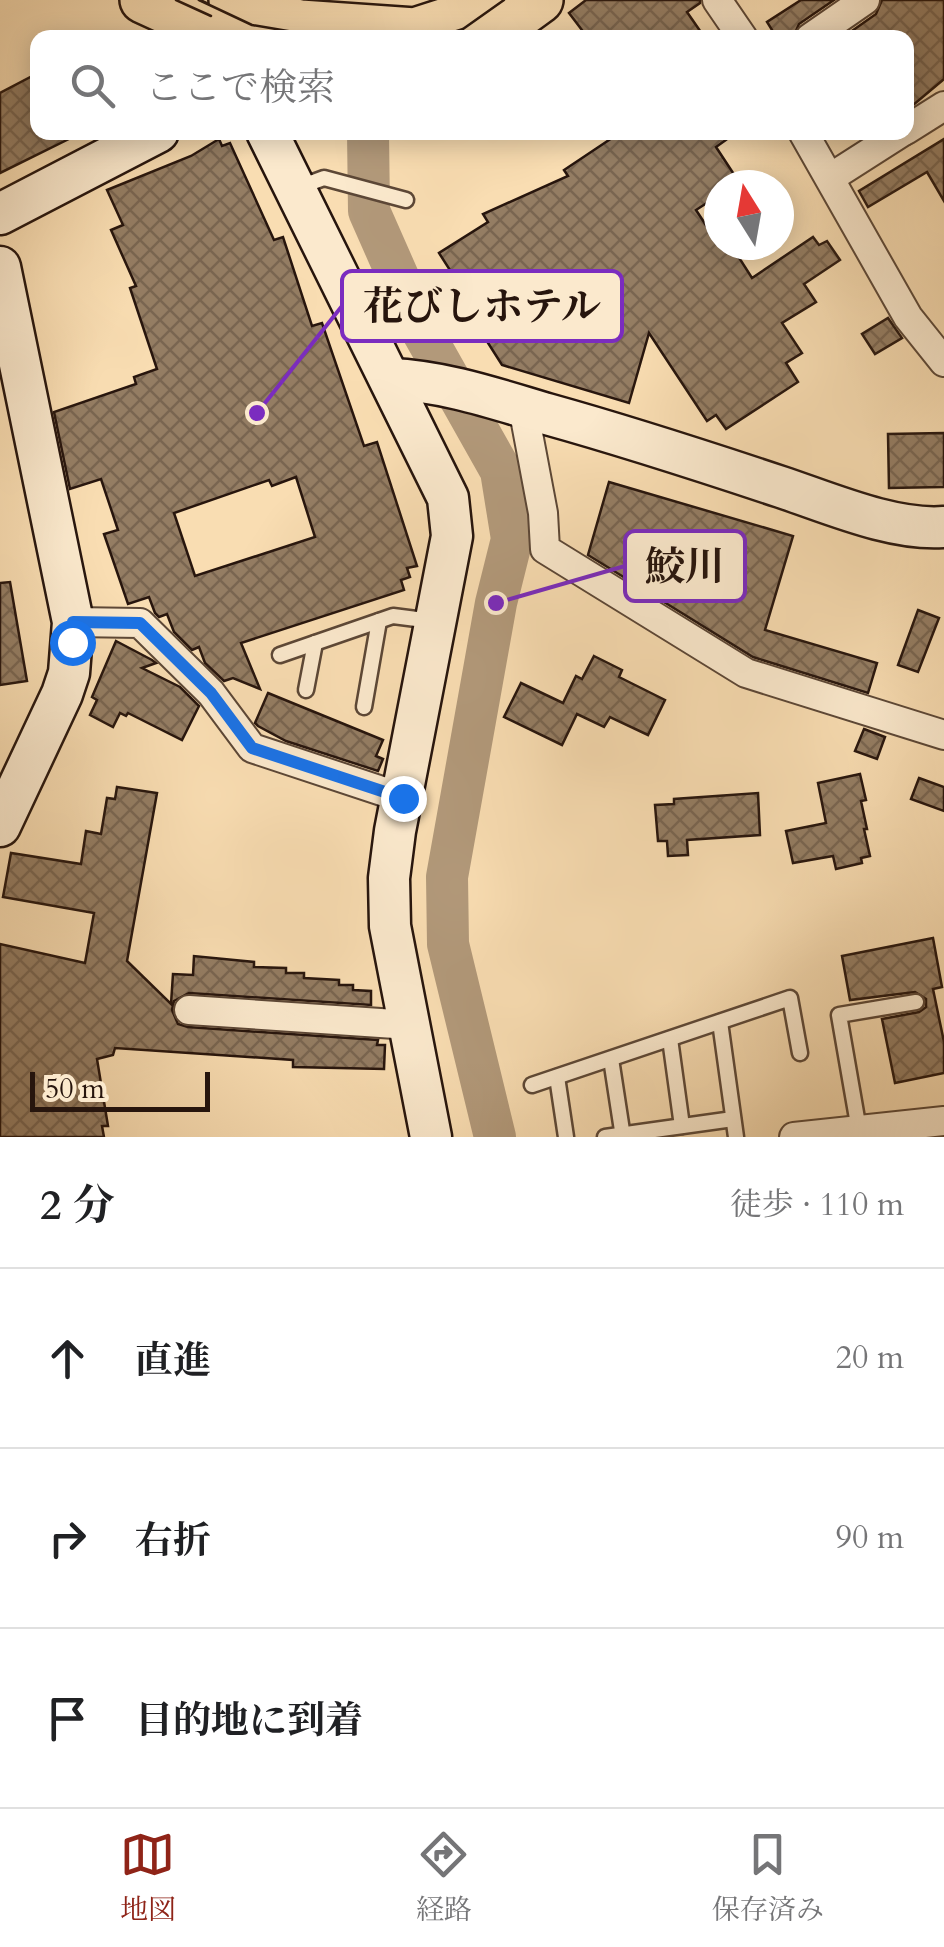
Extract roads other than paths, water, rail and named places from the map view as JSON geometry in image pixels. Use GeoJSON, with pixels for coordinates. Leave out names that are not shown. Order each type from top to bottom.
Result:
{"type":"FeatureCollection","features":[{"type":"Feature","properties":{"kind":"main road"},"geometry":{"type":"LineString","coordinates":[[143,0],[209,30]]}},
{"type":"Feature","properties":{"kind":"main road"},"geometry":{"type":"LineString","coordinates":[[418,30],[449,20],[481,0]]}},
{"type":"Feature","properties":{"kind":"main road"},"geometry":{"type":"LineString","coordinates":[[499,30],[540,0]]}},
{"type":"Feature","properties":{"kind":"main road"},"geometry":{"type":"LineString","coordinates":[[252,18],[395,30]]}},
{"type":"Feature","properties":{"kind":"street"},"geometry":{"type":"LineString","coordinates":[[717,0],[738,30]]}},
{"type":"Feature","properties":{"kind":"street"},"geometry":{"type":"LineString","coordinates":[[822,30],[866,0]]}},
{"type":"Feature","properties":{"kind":"street"},"geometry":{"type":"LineString","coordinates":[[914,125],[944,106]]}},
{"type":"Feature","properties":{"kind":"street"},"geometry":{"type":"LineString","coordinates":[[0,214],[143,140]]}},
{"type":"Feature","properties":{"kind":"street"},"geometry":{"type":"LineString","coordinates":[[271,140],[293,189],[406,380],[448,498],[452,536],[391,856],[388,898],[430,1137]]}},
{"type":"Feature","properties":{"kind":"street"},"geometry":{"type":"LineString","coordinates":[[808,140],[908,317],[944,362]]}},
{"type":"Feature","properties":{"kind":"street"},"geometry":{"type":"LineString","coordinates":[[830,178],[890,140]]}},
{"type":"Feature","properties":{"kind":"street"},"geometry":{"type":"LineString","coordinates":[[0,267],[73,622],[71,657],[62,694],[0,826]]}},
{"type":"Feature","properties":{"kind":"street"},"geometry":{"type":"LineString","coordinates":[[406,380],[508,402],[660,446],[850,511],[928,528],[944,527]]}},
{"type":"Feature","properties":{"kind":"street"},"geometry":{"type":"LineString","coordinates":[[508,402],[541,500],[544,549],[746,673],[944,735]]}},
{"type":"Feature","properties":{"kind":"street"},"geometry":{"type":"LineString","coordinates":[[73,622],[140,623],[211,693],[252,748],[403,798]]}},
{"type":"Feature","properties":{"kind":"street"},"geometry":{"type":"LineString","coordinates":[[189,1010],[410,1025]]}},
{"type":"Feature","properties":{"kind":"street"},"geometry":{"type":"LineString","coordinates":[[794,1137],[944,1121]]}},
{"type":"Feature","properties":{"kind":"lane"},"geometry":{"type":"LineString","coordinates":[[293,189],[324,178],[406,200]]}},
{"type":"Feature","properties":{"kind":"lane"},"geometry":{"type":"LineString","coordinates":[[280,655],[393,616],[438,622]]}},
{"type":"Feature","properties":{"kind":"lane"},"geometry":{"type":"LineString","coordinates":[[364,707],[378,621]]}},
{"type":"Feature","properties":{"kind":"lane"},"geometry":{"type":"LineString","coordinates":[[306,690],[315,643]]}},
{"type":"Feature","properties":{"kind":"lane"},"geometry":{"type":"LineString","coordinates":[[532,1086],[790,998],[800,1052]]}},
{"type":"Feature","properties":{"kind":"lane"},"geometry":{"type":"LineString","coordinates":[[859,1130],[839,1015],[916,1002]]}},
{"type":"Feature","properties":{"kind":"lane"},"geometry":{"type":"LineString","coordinates":[[720,1022],[736,1137]]}},
{"type":"Feature","properties":{"kind":"lane"},"geometry":{"type":"LineString","coordinates":[[670,1039],[682,1126]]}},
{"type":"Feature","properties":{"kind":"lane"},"geometry":{"type":"LineString","coordinates":[[611,1059],[622,1136]]}},
{"type":"Feature","properties":{"kind":"lane"},"geometry":{"type":"LineString","coordinates":[[558,1077],[566,1137]]}},
{"type":"Feature","properties":{"kind":"lane"},"geometry":{"type":"LineString","coordinates":[[606,1137],[734,1119]]}},
{"type":"Feature","properties":{"kind":"waterway"},"geometry":{"type":"LineString","coordinates":[[368,140],[369,211],[421,329],[501,471],[512,539],[496,603],[447,877],[448,944],[495,1137]]}},
{"type":"Feature","properties":{"kind":"tram line"},"geometry":{"type":"LineString","coordinates":[[176,0],[211,16]]}},
{"type":"Feature","properties":{"kind":"tram line"},"geometry":{"type":"LineString","coordinates":[[199,0],[252,25],[282,30]]}},
{"type":"Feature","properties":{"kind":"tram line"},"geometry":{"type":"LineString","coordinates":[[460,30],[504,0]]}},
{"type":"Feature","properties":{"kind":"place","name":"花びしホテル"},"geometry":{"type":"Point","coordinates":[257,413]}},
{"type":"Feature","properties":{"kind":"place","name":"鮫川"},"geometry":{"type":"Point","coordinates":[496,603]}}]}
